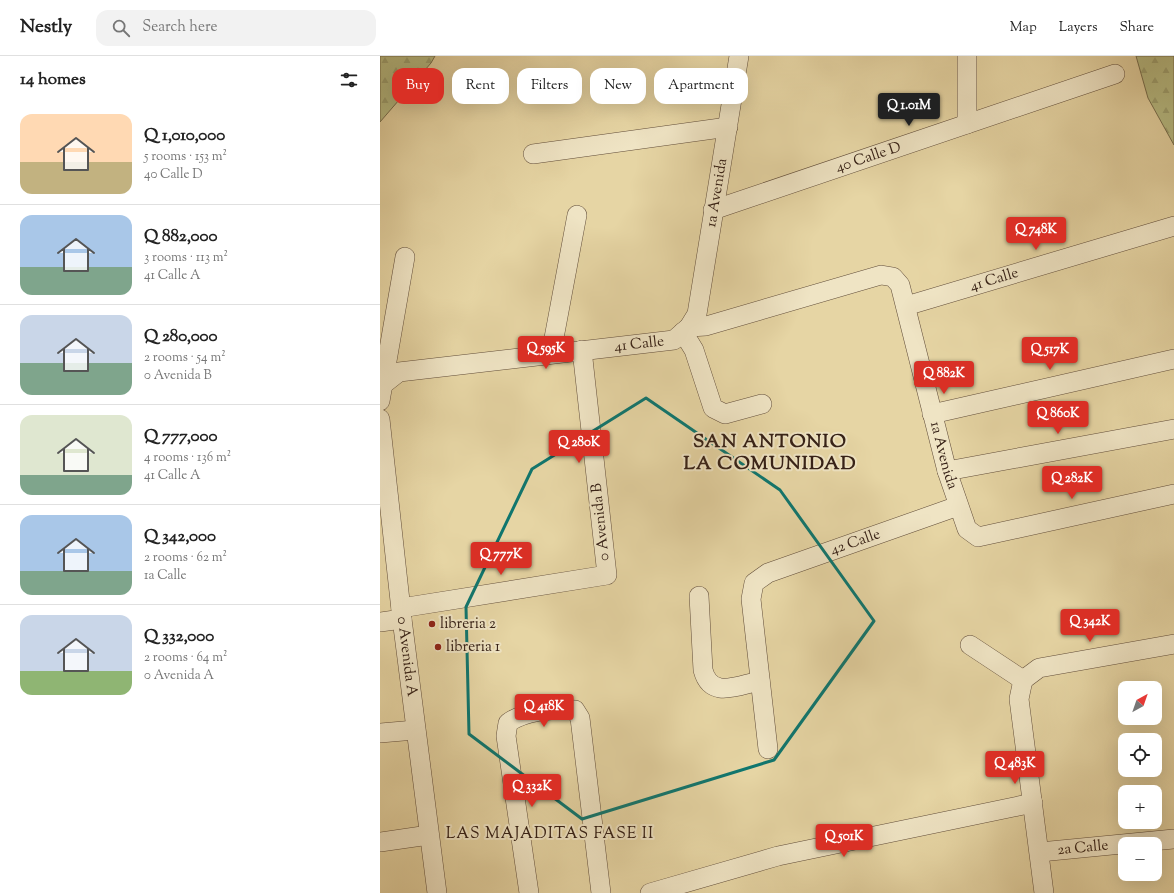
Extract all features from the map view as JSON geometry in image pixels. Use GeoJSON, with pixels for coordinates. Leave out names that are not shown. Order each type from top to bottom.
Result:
{"type":"FeatureCollection","features":[{"type":"Feature","properties":{"kind":"street","name":"1a Avenida"},"geometry":{"type":"LineString","coordinates":[[686,330],[697,314],[739,56]]}},
{"type":"Feature","properties":{"kind":"street"},"geometry":{"type":"LineString","coordinates":[[967,56],[967,124]]}},
{"type":"Feature","properties":{"kind":"street","name":"40 Calle D"},"geometry":{"type":"LineString","coordinates":[[713,210],[1115,74]]}},
{"type":"Feature","properties":{"kind":"street"},"geometry":{"type":"LineString","coordinates":[[533,154],[728,127]]}},
{"type":"Feature","properties":{"kind":"street"},"geometry":{"type":"LineString","coordinates":[[551,354],[577,215]]}},
{"type":"Feature","properties":{"kind":"street","name":"41 Calle"},"geometry":{"type":"LineString","coordinates":[[906,306],[1174,226]]}},
{"type":"Feature","properties":{"kind":"street"},"geometry":{"type":"LineString","coordinates":[[381,392],[405,257]]}},
{"type":"Feature","properties":{"kind":"street","name":"41 Calle"},"geometry":{"type":"LineString","coordinates":[[381,392],[399,372],[674,340],[686,330],[706,326],[881,275],[893,277]]}},
{"type":"Feature","properties":{"kind":"street","name":"1a Avenida"},"geometry":{"type":"LineString","coordinates":[[893,277],[900,285],[947,471],[967,529],[978,537],[1174,494]]}},
{"type":"Feature","properties":{"kind":"street"},"geometry":{"type":"LineString","coordinates":[[686,330],[713,408],[724,414],[762,404]]}},
{"type":"Feature","properties":{"kind":"street","name":"0 Avenida B"},"geometry":{"type":"LineString","coordinates":[[401,614],[606,575],[582,350]]}},
{"type":"Feature","properties":{"kind":"street"},"geometry":{"type":"LineString","coordinates":[[932,414],[1174,359]]}},
{"type":"Feature","properties":{"kind":"street","name":"0 Avenida A"},"geometry":{"type":"LineString","coordinates":[[380,419],[401,614],[437,893]]}},
{"type":"Feature","properties":{"kind":"street"},"geometry":{"type":"LineString","coordinates":[[947,471],[1174,429]]}},
{"type":"Feature","properties":{"kind":"street","name":"42 Calle"},"geometry":{"type":"LineString","coordinates":[[760,680],[751,599],[754,583],[768,573],[958,506]]}},
{"type":"Feature","properties":{"kind":"street"},"geometry":{"type":"LineString","coordinates":[[699,596],[703,670],[710,685],[720,689],[760,680],[768,749]]}},
{"type":"Feature","properties":{"kind":"street"},"geometry":{"type":"LineString","coordinates":[[380,622],[401,614]]}},
{"type":"Feature","properties":{"kind":"street"},"geometry":{"type":"LineString","coordinates":[[1044,893],[1040,852],[1019,698],[1023,680],[1039,668],[1174,644]]}},
{"type":"Feature","properties":{"kind":"street"},"geometry":{"type":"LineString","coordinates":[[970,645],[1023,680]]}},
{"type":"Feature","properties":{"kind":"street"},"geometry":{"type":"LineString","coordinates":[[529,893],[506,736],[508,723],[517,716],[562,709],[574,710],[580,718],[601,893]]}},
{"type":"Feature","properties":{"kind":"street"},"geometry":{"type":"LineString","coordinates":[[380,733],[415,730]]}},
{"type":"Feature","properties":{"kind":"street"},"geometry":{"type":"LineString","coordinates":[[650,893],[778,856],[1033,803]]}},
{"type":"Feature","properties":{"kind":"street"},"geometry":{"type":"LineString","coordinates":[[380,842],[429,835]]}},
{"type":"Feature","properties":{"kind":"street","name":"2a Calle"},"geometry":{"type":"LineString","coordinates":[[1040,852],[1174,839]]}},
{"type":"Feature","properties":{"kind":"highlighted area"},"geometry":{"type":"Polygon","coordinates":[[[646,398],[780,490],[874,621],[774,760],[582,819],[469,734],[466,607],[532,469],[646,398]]]}},
{"type":"Feature","properties":{"kind":"green space"},"geometry":{"type":"Polygon","coordinates":[[[380,56],[435,56],[427,68],[392,68],[392,104],[396,104],[380,122],[380,56]]]}},
{"type":"Feature","properties":{"kind":"green space"},"geometry":{"type":"Polygon","coordinates":[[[1136,56],[1174,56],[1174,145],[1148,98],[1136,56]]]}},
{"type":"Feature","properties":{"kind":"place","name":"libreria 2"},"geometry":{"type":"Point","coordinates":[432,624]}},
{"type":"Feature","properties":{"kind":"place","name":"libreria 1"},"geometry":{"type":"Point","coordinates":[438,647]}},
{"type":"Feature","properties":{"kind":"district","name":"SAN ANTONIO LA COMUNIDAD"},"geometry":{"type":"Point","coordinates":[770,453]}},
{"type":"Feature","properties":{"kind":"district","name":"LAS MAJADITAS FASE II"},"geometry":{"type":"Point","coordinates":[550,834]}}]}
